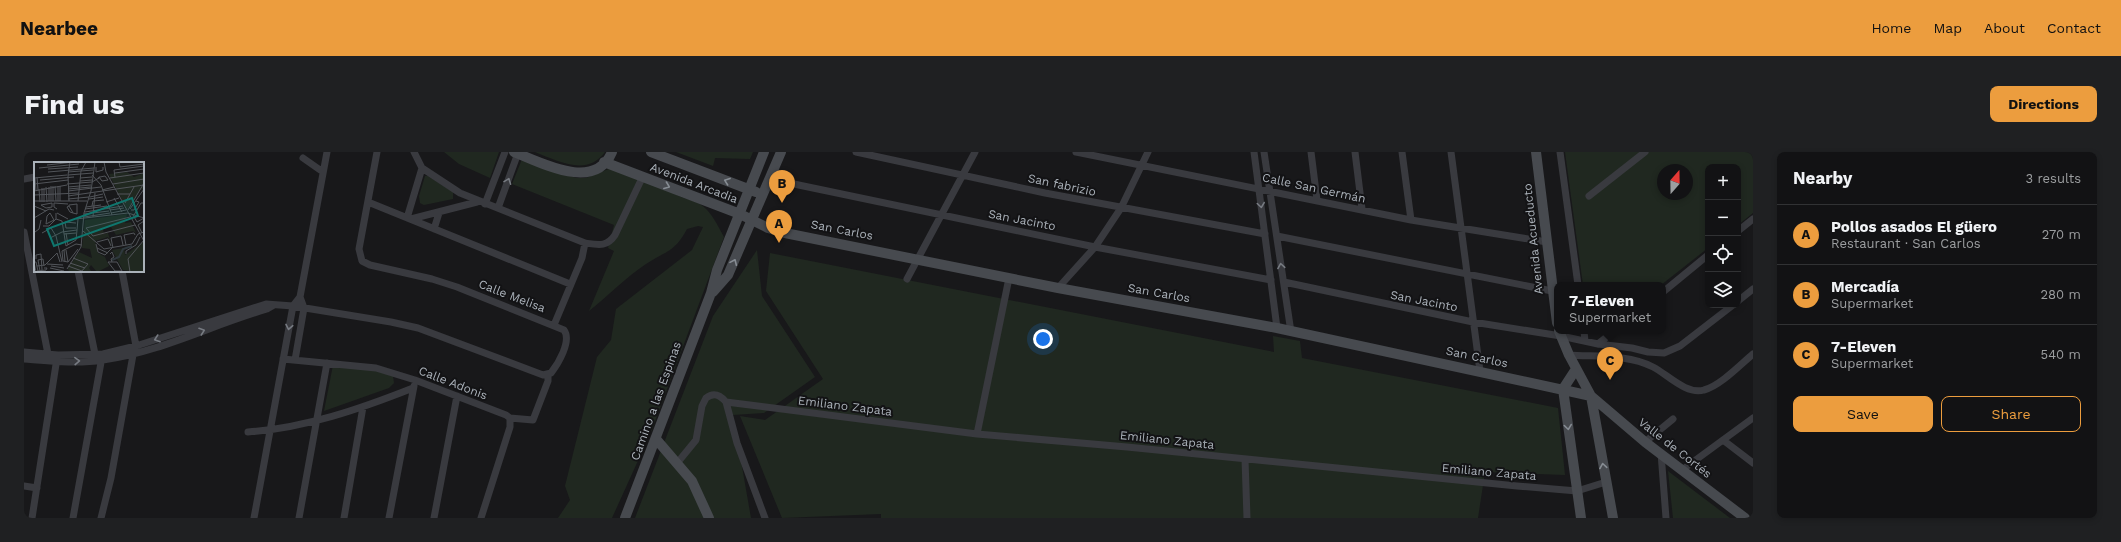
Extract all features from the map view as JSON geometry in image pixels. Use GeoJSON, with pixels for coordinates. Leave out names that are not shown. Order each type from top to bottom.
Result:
{"type":"FeatureCollection","features":[{"type":"Feature","properties":{"kind":"street"},"geometry":{"type":"LineString","coordinates":[[254,518],[293,306],[300,297],[327,152]]}},
{"type":"Feature","properties":{"kind":"street","name":"Calle Melisa"},"geometry":{"type":"LineString","coordinates":[[377,152],[359,249],[360,257],[366,264],[444,283],[554,325],[570,284],[585,252],[585,243]]}},
{"type":"Feature","properties":{"kind":"street"},"geometry":{"type":"LineString","coordinates":[[414,152],[422,168],[448,186],[481,203],[498,208],[585,243],[601,245],[610,242],[643,176]]}},
{"type":"Feature","properties":{"kind":"street"},"geometry":{"type":"LineString","coordinates":[[481,203],[505,152]]}},
{"type":"Feature","properties":{"kind":"street"},"geometry":{"type":"LineString","coordinates":[[498,208],[516,153],[567,171],[587,173],[597,168],[612,152]]}},
{"type":"Feature","properties":{"kind":"street","name":"Avenida Arcadia"},"geometry":{"type":"LineString","coordinates":[[654,152],[764,195]]}},
{"type":"Feature","properties":{"kind":"street","name":"Camino a las Espinas"},"geometry":{"type":"LineString","coordinates":[[625,518],[711,293],[717,270],[764,152]]}},
{"type":"Feature","properties":{"kind":"street","name":"Camino a las Espinas"},"geometry":{"type":"LineString","coordinates":[[711,293],[728,275],[764,195],[781,152]]}},
{"type":"Feature","properties":{"kind":"street","name":"San fabrizio"},"geometry":{"type":"LineString","coordinates":[[856,152],[1121,208],[1265,234]]}},
{"type":"Feature","properties":{"kind":"street"},"geometry":{"type":"LineString","coordinates":[[907,278],[974,152]]}},
{"type":"Feature","properties":{"kind":"street","name":"Calle San Germán"},"geometry":{"type":"LineString","coordinates":[[1076,152],[1411,220],[1547,242]]}},
{"type":"Feature","properties":{"kind":"street"},"geometry":{"type":"LineString","coordinates":[[1058,288],[1095,247],[1121,208],[1148,152]]}},
{"type":"Feature","properties":{"kind":"street"},"geometry":{"type":"LineString","coordinates":[[1254,152],[1277,328]]}},
{"type":"Feature","properties":{"kind":"street"},"geometry":{"type":"LineString","coordinates":[[1264,152],[1291,332]]}},
{"type":"Feature","properties":{"kind":"street"},"geometry":{"type":"LineString","coordinates":[[1310,152],[1317,200]]}},
{"type":"Feature","properties":{"kind":"street"},"geometry":{"type":"LineString","coordinates":[[1355,152],[1362,209]]}},
{"type":"Feature","properties":{"kind":"street"},"geometry":{"type":"LineString","coordinates":[[1402,152],[1411,220]]}},
{"type":"Feature","properties":{"kind":"street"},"geometry":{"type":"LineString","coordinates":[[1451,152],[1466,275],[1480,371]]}},
{"type":"Feature","properties":{"kind":"street","name":"Avenida Acueducto"},"geometry":{"type":"LineString","coordinates":[[1536,152],[1554,304]]}},
{"type":"Feature","properties":{"kind":"street"},"geometry":{"type":"LineString","coordinates":[[1560,152],[1578,282]]}},
{"type":"Feature","properties":{"kind":"street"},"geometry":{"type":"LineString","coordinates":[[1589,196],[1645,152]]}},
{"type":"Feature","properties":{"kind":"street"},"geometry":{"type":"LineString","coordinates":[[304,158],[323,172]]}},
{"type":"Feature","properties":{"kind":"street","name":"Avenida Arcadia"},"geometry":{"type":"LineString","coordinates":[[604,162],[740,214],[752,221]]}},
{"type":"Feature","properties":{"kind":"street"},"geometry":{"type":"LineString","coordinates":[[409,218],[422,168]]}},
{"type":"Feature","properties":{"kind":"street"},"geometry":{"type":"LineString","coordinates":[[24,179],[34,177]]}},
{"type":"Feature","properties":{"kind":"street","name":"San Jacinto"},"geometry":{"type":"LineString","coordinates":[[770,179],[941,216],[1270,280]]}},
{"type":"Feature","properties":{"kind":"street"},"geometry":{"type":"LineString","coordinates":[[368,202],[570,284]]}},
{"type":"Feature","properties":{"kind":"street"},"geometry":{"type":"LineString","coordinates":[[409,218],[481,203]]}},
{"type":"Feature","properties":{"kind":"street"},"geometry":{"type":"LineString","coordinates":[[434,229],[439,212]]}},
{"type":"Feature","properties":{"kind":"street"},"geometry":{"type":"LineString","coordinates":[[1741,229],[1753,219]]}},
{"type":"Feature","properties":{"kind":"street","name":"San Carlos"},"geometry":{"type":"LineString","coordinates":[[752,221],[785,232],[1058,288],[1277,328],[1563,388],[1592,396]]}},
{"type":"Feature","properties":{"kind":"street"},"geometry":{"type":"LineString","coordinates":[[24,232],[48,354]]}},
{"type":"Feature","properties":{"kind":"street"},"geometry":{"type":"LineString","coordinates":[[1277,236],[1552,291]]}},
{"type":"Feature","properties":{"kind":"street"},"geometry":{"type":"LineString","coordinates":[[1666,290],[1705,257]]}},
{"type":"Feature","properties":{"kind":"street"},"geometry":{"type":"LineString","coordinates":[[73,518],[100,356],[78,272]]}},
{"type":"Feature","properties":{"kind":"street"},"geometry":{"type":"LineString","coordinates":[[101,518],[111,478],[133,355],[136,346],[122,272]]}},
{"type":"Feature","properties":{"kind":"street"},"geometry":{"type":"LineString","coordinates":[[977,434],[1009,278]]}},
{"type":"Feature","properties":{"kind":"street","name":"San Jacinto"},"geometry":{"type":"LineString","coordinates":[[1284,282],[1473,322],[1554,332]]}},
{"type":"Feature","properties":{"kind":"street"},"geometry":{"type":"LineString","coordinates":[[1741,299],[1753,289]]}},
{"type":"Feature","properties":{"kind":"street"},"geometry":{"type":"LineString","coordinates":[[295,360],[304,308],[300,297]]}},
{"type":"Feature","properties":{"kind":"street"},"geometry":{"type":"LineString","coordinates":[[100,356],[136,346],[260,304],[293,306],[418,328],[546,375]]}},
{"type":"Feature","properties":{"kind":"street"},"geometry":{"type":"LineString","coordinates":[[24,359],[133,355],[267,310],[274,305]]}},
{"type":"Feature","properties":{"kind":"street","name":"San Jacinto"},"geometry":{"type":"LineString","coordinates":[[1563,334],[1598,344],[1632,348],[1658,354],[1671,351],[1729,308]]}},
{"type":"Feature","properties":{"kind":"street"},"geometry":{"type":"LineString","coordinates":[[546,375],[554,369],[568,338],[564,330],[554,325]]}},
{"type":"Feature","properties":{"kind":"street"},"geometry":{"type":"LineString","coordinates":[[1560,334],[1576,369],[1592,396],[1613,518]]}},
{"type":"Feature","properties":{"kind":"street"},"geometry":{"type":"LineString","coordinates":[[1584,334],[1585,341]]}},
{"type":"Feature","properties":{"kind":"street"},"geometry":{"type":"LineString","coordinates":[[1598,344],[1610,334]]}},
{"type":"Feature","properties":{"kind":"street"},"geometry":{"type":"LineString","coordinates":[[1619,347],[1620,358]]}},
{"type":"Feature","properties":{"kind":"street"},"geometry":{"type":"LineString","coordinates":[[24,352],[48,354],[57,358]]}},
{"type":"Feature","properties":{"kind":"street"},"geometry":{"type":"LineString","coordinates":[[1648,352],[1648,364]]}},
{"type":"Feature","properties":{"kind":"street"},"geometry":{"type":"LineString","coordinates":[[1569,355],[1620,358],[1648,364],[1680,384],[1697,391],[1714,386],[1753,354]]}},
{"type":"Feature","properties":{"kind":"street"},"geometry":{"type":"LineString","coordinates":[[32,518],[57,358]]}},
{"type":"Feature","properties":{"kind":"street","name":"Calle Adonis"},"geometry":{"type":"LineString","coordinates":[[283,359],[376,368],[415,380],[506,415],[510,418]]}},
{"type":"Feature","properties":{"kind":"street"},"geometry":{"type":"LineString","coordinates":[[298,518],[327,363]]}},
{"type":"Feature","properties":{"kind":"street"},"geometry":{"type":"LineString","coordinates":[[1576,369],[1563,388],[1581,518]]}},
{"type":"Feature","properties":{"kind":"street"},"geometry":{"type":"LineString","coordinates":[[481,518],[510,428],[510,418],[533,420],[548,381],[546,375]]}},
{"type":"Feature","properties":{"kind":"street"},"geometry":{"type":"LineString","coordinates":[[389,518],[415,380]]}},
{"type":"Feature","properties":{"kind":"street"},"geometry":{"type":"LineString","coordinates":[[248,432],[271,431],[316,421],[363,407],[413,388]]}},
{"type":"Feature","properties":{"kind":"street","name":"Emiliano Zapata"},"geometry":{"type":"LineString","coordinates":[[678,462],[696,440],[702,406],[706,398],[709,395],[718,395],[726,402],[977,434],[1578,491],[1606,482]]}},
{"type":"Feature","properties":{"kind":"street"},"geometry":{"type":"LineString","coordinates":[[434,518],[457,396]]}},
{"type":"Feature","properties":{"kind":"street","name":"Valle de Cortés"},"geometry":{"type":"LineString","coordinates":[[1592,396],[1645,442],[1745,518]]}},
{"type":"Feature","properties":{"kind":"street"},"geometry":{"type":"LineString","coordinates":[[726,402],[733,430],[765,518]]}},
{"type":"Feature","properties":{"kind":"street"},"geometry":{"type":"LineString","coordinates":[[344,518],[363,407]]}},
{"type":"Feature","properties":{"kind":"street"},"geometry":{"type":"LineString","coordinates":[[1682,470],[1753,418]]}},
{"type":"Feature","properties":{"kind":"street"},"geometry":{"type":"LineString","coordinates":[[1645,442],[1673,419]]}},
{"type":"Feature","properties":{"kind":"street"},"geometry":{"type":"LineString","coordinates":[[656,439],[678,462],[699,493],[709,518]]}},
{"type":"Feature","properties":{"kind":"street"},"geometry":{"type":"LineString","coordinates":[[1723,440],[1753,463]]}},
{"type":"Feature","properties":{"kind":"street"},"geometry":{"type":"LineString","coordinates":[[1660,453],[1666,518]]}},
{"type":"Feature","properties":{"kind":"street"},"geometry":{"type":"LineString","coordinates":[[1245,459],[1247,518]]}},
{"type":"Feature","properties":{"kind":"street"},"geometry":{"type":"LineString","coordinates":[[24,486],[37,488]]}},
{"type":"Feature","properties":{"kind":"shaded area"},"geometry":{"type":"Polygon","coordinates":[[[444,152],[499,152],[490,178],[459,164],[444,152]]]}},
{"type":"Feature","properties":{"kind":"shaded area"},"geometry":{"type":"Polygon","coordinates":[[[535,152],[605,152],[598,160],[590,164],[572,165],[535,152]]]}},
{"type":"Feature","properties":{"kind":"shaded area"},"geometry":{"type":"Polygon","coordinates":[[[676,152],[753,152],[750,159],[715,158],[713,166],[676,152]]]}},
{"type":"Feature","properties":{"kind":"shaded area"},"geometry":{"type":"Polygon","coordinates":[[[1565,152],[1753,152],[1753,213],[1741,223],[1741,164],[1705,164],[1705,250],[1665,282],[1583,282],[1565,152]]]}},
{"type":"Feature","properties":{"kind":"shaded area"},"geometry":{"type":"Polygon","coordinates":[[[522,159],[576,178],[586,178],[611,168],[670,189],[676,195],[696,202],[704,207],[714,219],[724,237],[651,432],[612,518],[558,518],[570,500],[565,486],[597,357],[611,340],[616,309],[692,250],[703,227],[698,226],[687,229],[683,237],[674,247],[639,269],[589,311],[614,251],[608,248],[614,225],[512,184],[522,159]]]}},
{"type":"Feature","properties":{"kind":"shaded area"},"geometry":{"type":"Polygon","coordinates":[[[425,176],[428,176],[453,192],[453,199],[424,205],[420,203],[419,196],[425,176]]]}},
{"type":"Feature","properties":{"kind":"shaded area"},"geometry":{"type":"Polygon","coordinates":[[[757,250],[762,296],[815,377],[764,413],[733,415],[751,518],[635,518],[713,316],[757,250]]]}},
{"type":"Feature","properties":{"kind":"shaded area"},"geometry":{"type":"Polygon","coordinates":[[[770,253],[1274,352],[1273,336],[1300,341],[1302,358],[1558,408],[1565,475],[1485,472],[1478,518],[881,518],[881,514],[782,518],[740,416],[765,420],[823,379],[766,291],[770,253]]]}},
{"type":"Feature","properties":{"kind":"shaded area"},"geometry":{"type":"Polygon","coordinates":[[[333,365],[373,370],[393,376],[394,383],[389,388],[324,411],[333,365]]]}},
{"type":"Feature","properties":{"kind":"shaded area"},"geometry":{"type":"Polygon","coordinates":[[[1668,471],[1730,518],[1673,518],[1668,471]]]}},
{"type":"Feature","properties":{"kind":"place","name":"Mercadía"},"geometry":{"type":"Point","coordinates":[782,203]}},
{"type":"Feature","properties":{"kind":"place","name":"Pollos asados El güero"},"geometry":{"type":"Point","coordinates":[779,243]}},
{"type":"Feature","properties":{"kind":"place","name":"7-Eleven"},"geometry":{"type":"Point","coordinates":[1610,380]}}]}
